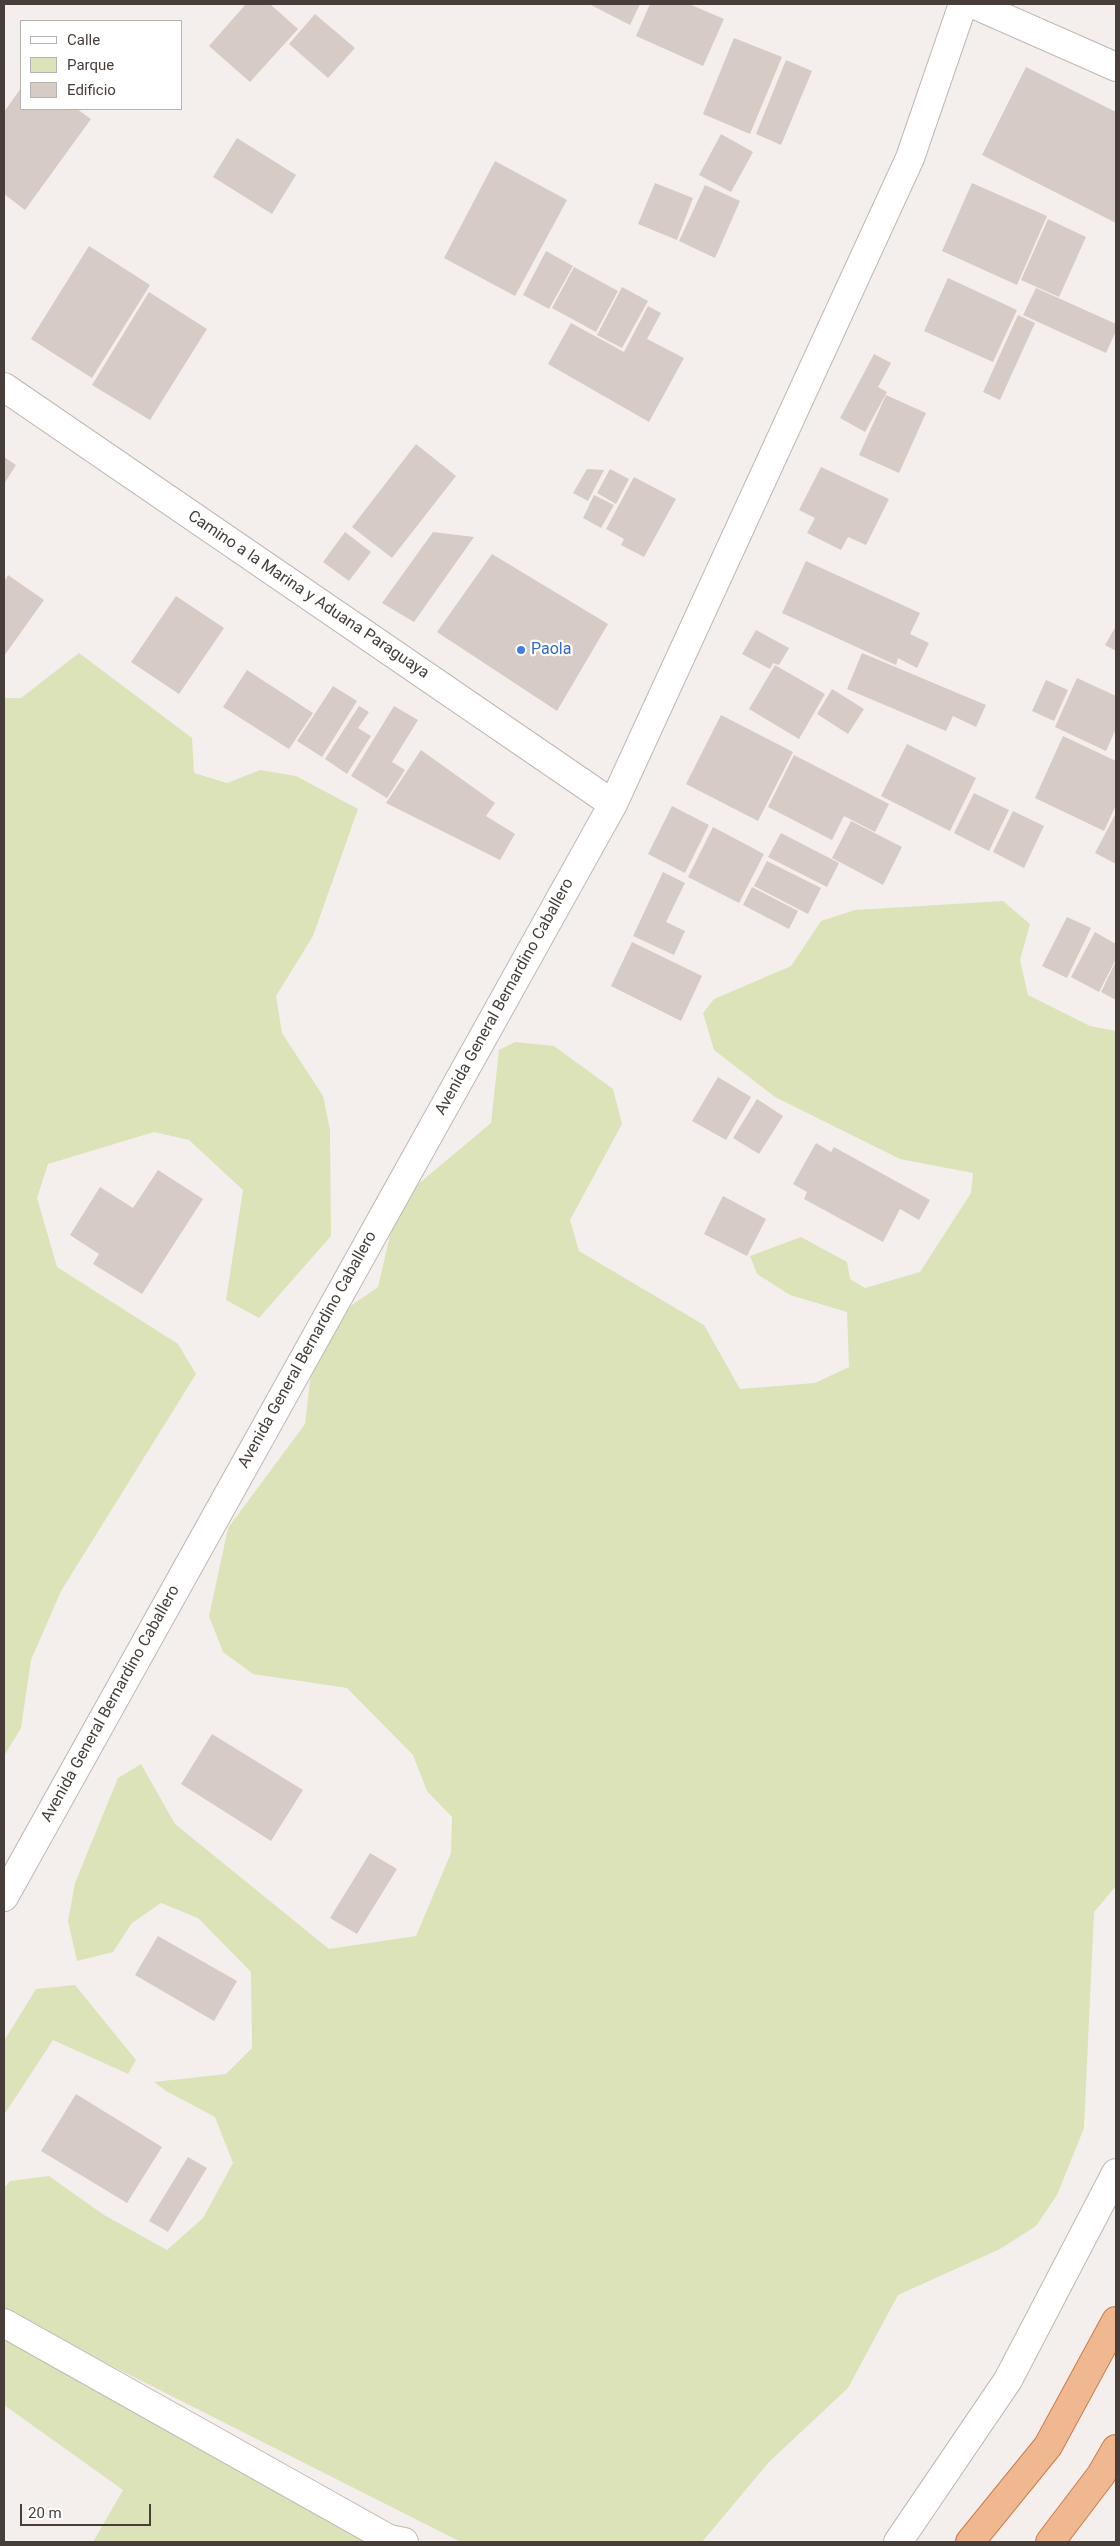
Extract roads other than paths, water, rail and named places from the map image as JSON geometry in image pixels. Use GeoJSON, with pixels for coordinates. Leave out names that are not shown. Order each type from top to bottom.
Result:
{"type":"FeatureCollection","features":[{"type":"Feature","properties":{"kind":"highway"},"geometry":{"type":"LineString","coordinates":[[970,2542],[1048,2446],[1116,2321]]}},
{"type":"Feature","properties":{"kind":"highway"},"geometry":{"type":"LineString","coordinates":[[1050,2542],[1101,2474],[1116,2449]]}},
{"type":"Feature","properties":{"kind":"street","name":"Avenida General Bernardino Caballero"},"geometry":{"type":"LineString","coordinates":[[4,1897],[613,804],[910,158],[962,4]]}},
{"type":"Feature","properties":{"kind":"street"},"geometry":{"type":"LineString","coordinates":[[972,4],[1116,67]]}},
{"type":"Feature","properties":{"kind":"street","name":"Camino a la Marina y Aduana Paraguaya"},"geometry":{"type":"LineString","coordinates":[[4,387],[613,804]]}},
{"type":"Feature","properties":{"kind":"street"},"geometry":{"type":"LineString","coordinates":[[898,2542],[1008,2380],[1116,2173]]}},
{"type":"Feature","properties":{"kind":"street"},"geometry":{"type":"LineString","coordinates":[[4,2323],[389,2539],[404,2542]]}},
{"type":"Feature","properties":{"kind":"place","name":"Paola"},"geometry":{"type":"Point","coordinates":[521,650]}}]}
